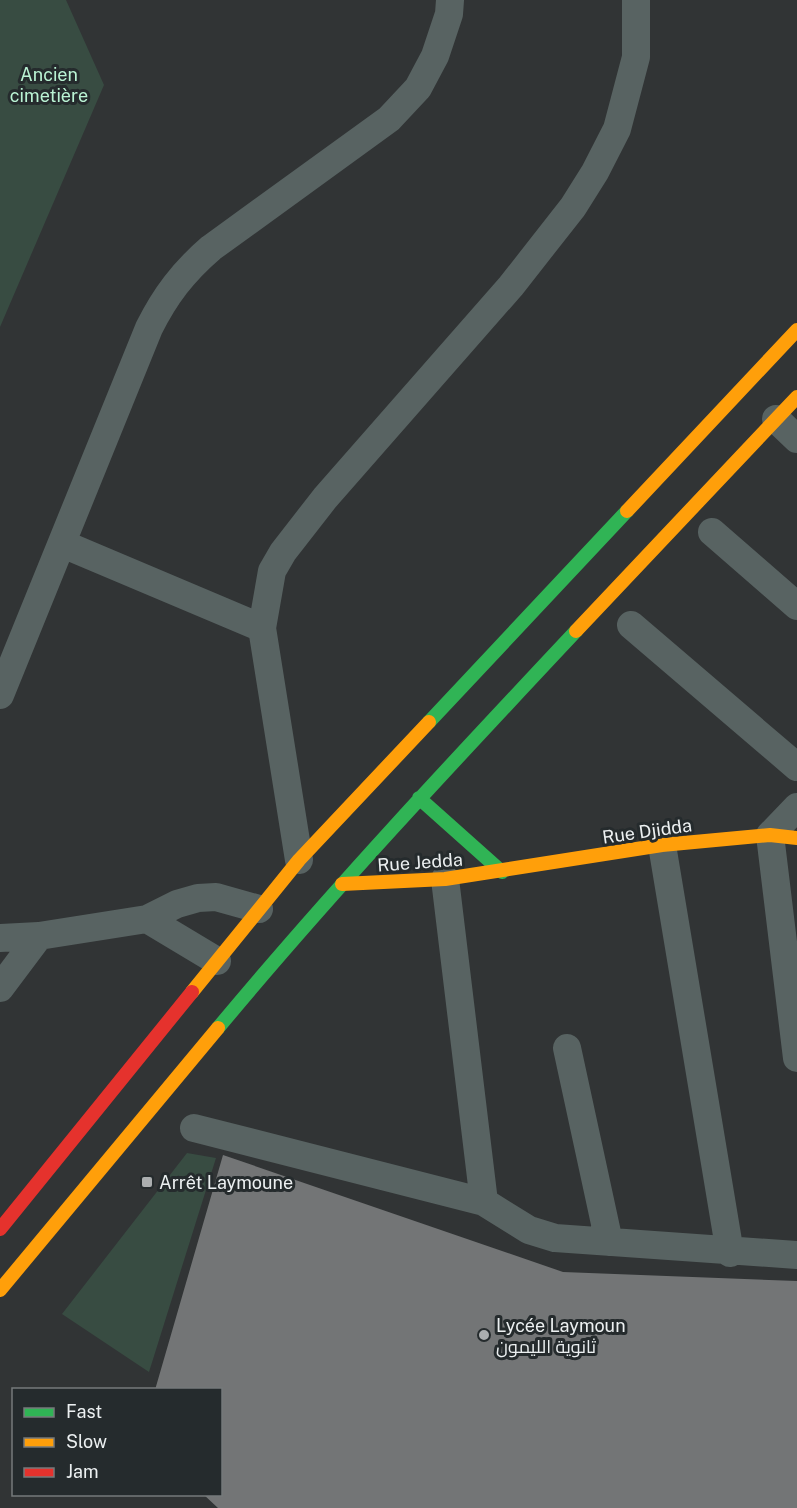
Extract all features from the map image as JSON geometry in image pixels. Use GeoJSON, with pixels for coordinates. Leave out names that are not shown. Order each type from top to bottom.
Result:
{"type":"FeatureCollection","features":[{"type":"Feature","properties":{"kind":"main road"},"geometry":{"type":"LineString","coordinates":[[0,1229],[299,860],[797,330]]}},
{"type":"Feature","properties":{"kind":"main road"},"geometry":{"type":"LineString","coordinates":[[0,1290],[246,992],[342,884],[419,798],[797,396]]}},
{"type":"Feature","properties":{"kind":"main road"},"geometry":{"type":"LineString","coordinates":[[419,798],[502,872]]}},
{"type":"Feature","properties":{"kind":"main road","name":"Rue Djidda"},"geometry":{"type":"LineString","coordinates":[[502,872],[662,845],[784,837]]}},
{"type":"Feature","properties":{"kind":"main road","name":"Rue Jedda"},"geometry":{"type":"LineString","coordinates":[[342,884],[445,879],[502,872]]}},
{"type":"Feature","properties":{"kind":"street"},"geometry":{"type":"LineString","coordinates":[[0,695],[149,328],[163,300],[190,266],[211,248],[396,111],[418,88],[435,56],[450,0]]}},
{"type":"Feature","properties":{"kind":"street"},"geometry":{"type":"LineString","coordinates":[[299,860],[261,628],[272,571],[283,552],[325,498],[511,286],[573,207],[595,172],[617,129],[636,57],[636,0]]}},
{"type":"Feature","properties":{"kind":"street"},"geometry":{"type":"LineString","coordinates":[[776,420],[797,439]]}},
{"type":"Feature","properties":{"kind":"street"},"geometry":{"type":"LineString","coordinates":[[712,532],[797,606]]}},
{"type":"Feature","properties":{"kind":"street"},"geometry":{"type":"LineString","coordinates":[[63,544],[261,628]]}},
{"type":"Feature","properties":{"kind":"street"},"geometry":{"type":"LineString","coordinates":[[631,625],[797,767]]}},
{"type":"Feature","properties":{"kind":"street"},"geometry":{"type":"LineString","coordinates":[[797,807],[784,837],[797,1058]]}},
{"type":"Feature","properties":{"kind":"street"},"geometry":{"type":"LineString","coordinates":[[662,845],[730,1252]]}},
{"type":"Feature","properties":{"kind":"street"},"geometry":{"type":"LineString","coordinates":[[445,879],[484,1202]]}},
{"type":"Feature","properties":{"kind":"street"},"geometry":{"type":"LineString","coordinates":[[0,938],[39,936],[147,919],[177,904],[198,898],[216,897],[260,909]]}},
{"type":"Feature","properties":{"kind":"street"},"geometry":{"type":"LineString","coordinates":[[147,919],[217,961]]}},
{"type":"Feature","properties":{"kind":"street"},"geometry":{"type":"LineString","coordinates":[[0,988],[39,936]]}},
{"type":"Feature","properties":{"kind":"street"},"geometry":{"type":"LineString","coordinates":[[567,1048],[609,1242]]}},
{"type":"Feature","properties":{"kind":"street"},"geometry":{"type":"LineString","coordinates":[[194,1128],[484,1202],[529,1230],[555,1238],[797,1256]]}},
{"type":"Feature","properties":{"kind":"green space","name":"Ancien cimetière"},"geometry":{"type":"Polygon","coordinates":[[[0,0],[66,0],[104,85],[0,327],[0,0]]]}},
{"type":"Feature","properties":{"kind":"green space"},"geometry":{"type":"Polygon","coordinates":[[[187,1153],[216,1158],[149,1372],[62,1314],[187,1153]]]}},
{"type":"Feature","properties":{"kind":"building","name":"Lycée Laymoun ثانوية الليمون"},"geometry":{"type":"Polygon","coordinates":[[[223,1155],[563,1272],[797,1281],[797,1508],[218,1508],[205,1496],[222,1496],[222,1388],[156,1388],[223,1155]]]}},
{"type":"Feature","properties":{"kind":"traffic: fast"},"geometry":{"type":"LineString","coordinates":[[429,722],[627,511]]}},
{"type":"Feature","properties":{"kind":"traffic: fast"},"geometry":{"type":"LineString","coordinates":[[218,1028],[349,876],[576,631]]}},
{"type":"Feature","properties":{"kind":"traffic: fast"},"geometry":{"type":"LineString","coordinates":[[419,798],[502,872]]}},
{"type":"Feature","properties":{"kind":"traffic: slow"},"geometry":{"type":"LineString","coordinates":[[627,511],[797,330]]}},
{"type":"Feature","properties":{"kind":"traffic: slow"},"geometry":{"type":"LineString","coordinates":[[576,631],[797,397]]}},
{"type":"Feature","properties":{"kind":"traffic: slow"},"geometry":{"type":"LineString","coordinates":[[192,992],[299,860],[429,722]]}},
{"type":"Feature","properties":{"kind":"traffic: slow"},"geometry":{"type":"LineString","coordinates":[[342,884],[445,879],[662,845],[770,835],[797,838]]}},
{"type":"Feature","properties":{"kind":"traffic: slow"},"geometry":{"type":"LineString","coordinates":[[0,1290],[218,1028]]}},
{"type":"Feature","properties":{"kind":"traffic: jam"},"geometry":{"type":"LineString","coordinates":[[0,1229],[192,992]]}},
{"type":"Feature","properties":{"kind":"place","name":"Arrêt Laymoune"},"geometry":{"type":"Point","coordinates":[147,1182]}},
{"type":"Feature","properties":{"kind":"place","name":"Lycée Laymoun ثانوية الليمون"},"geometry":{"type":"Point","coordinates":[484,1335]}}]}
